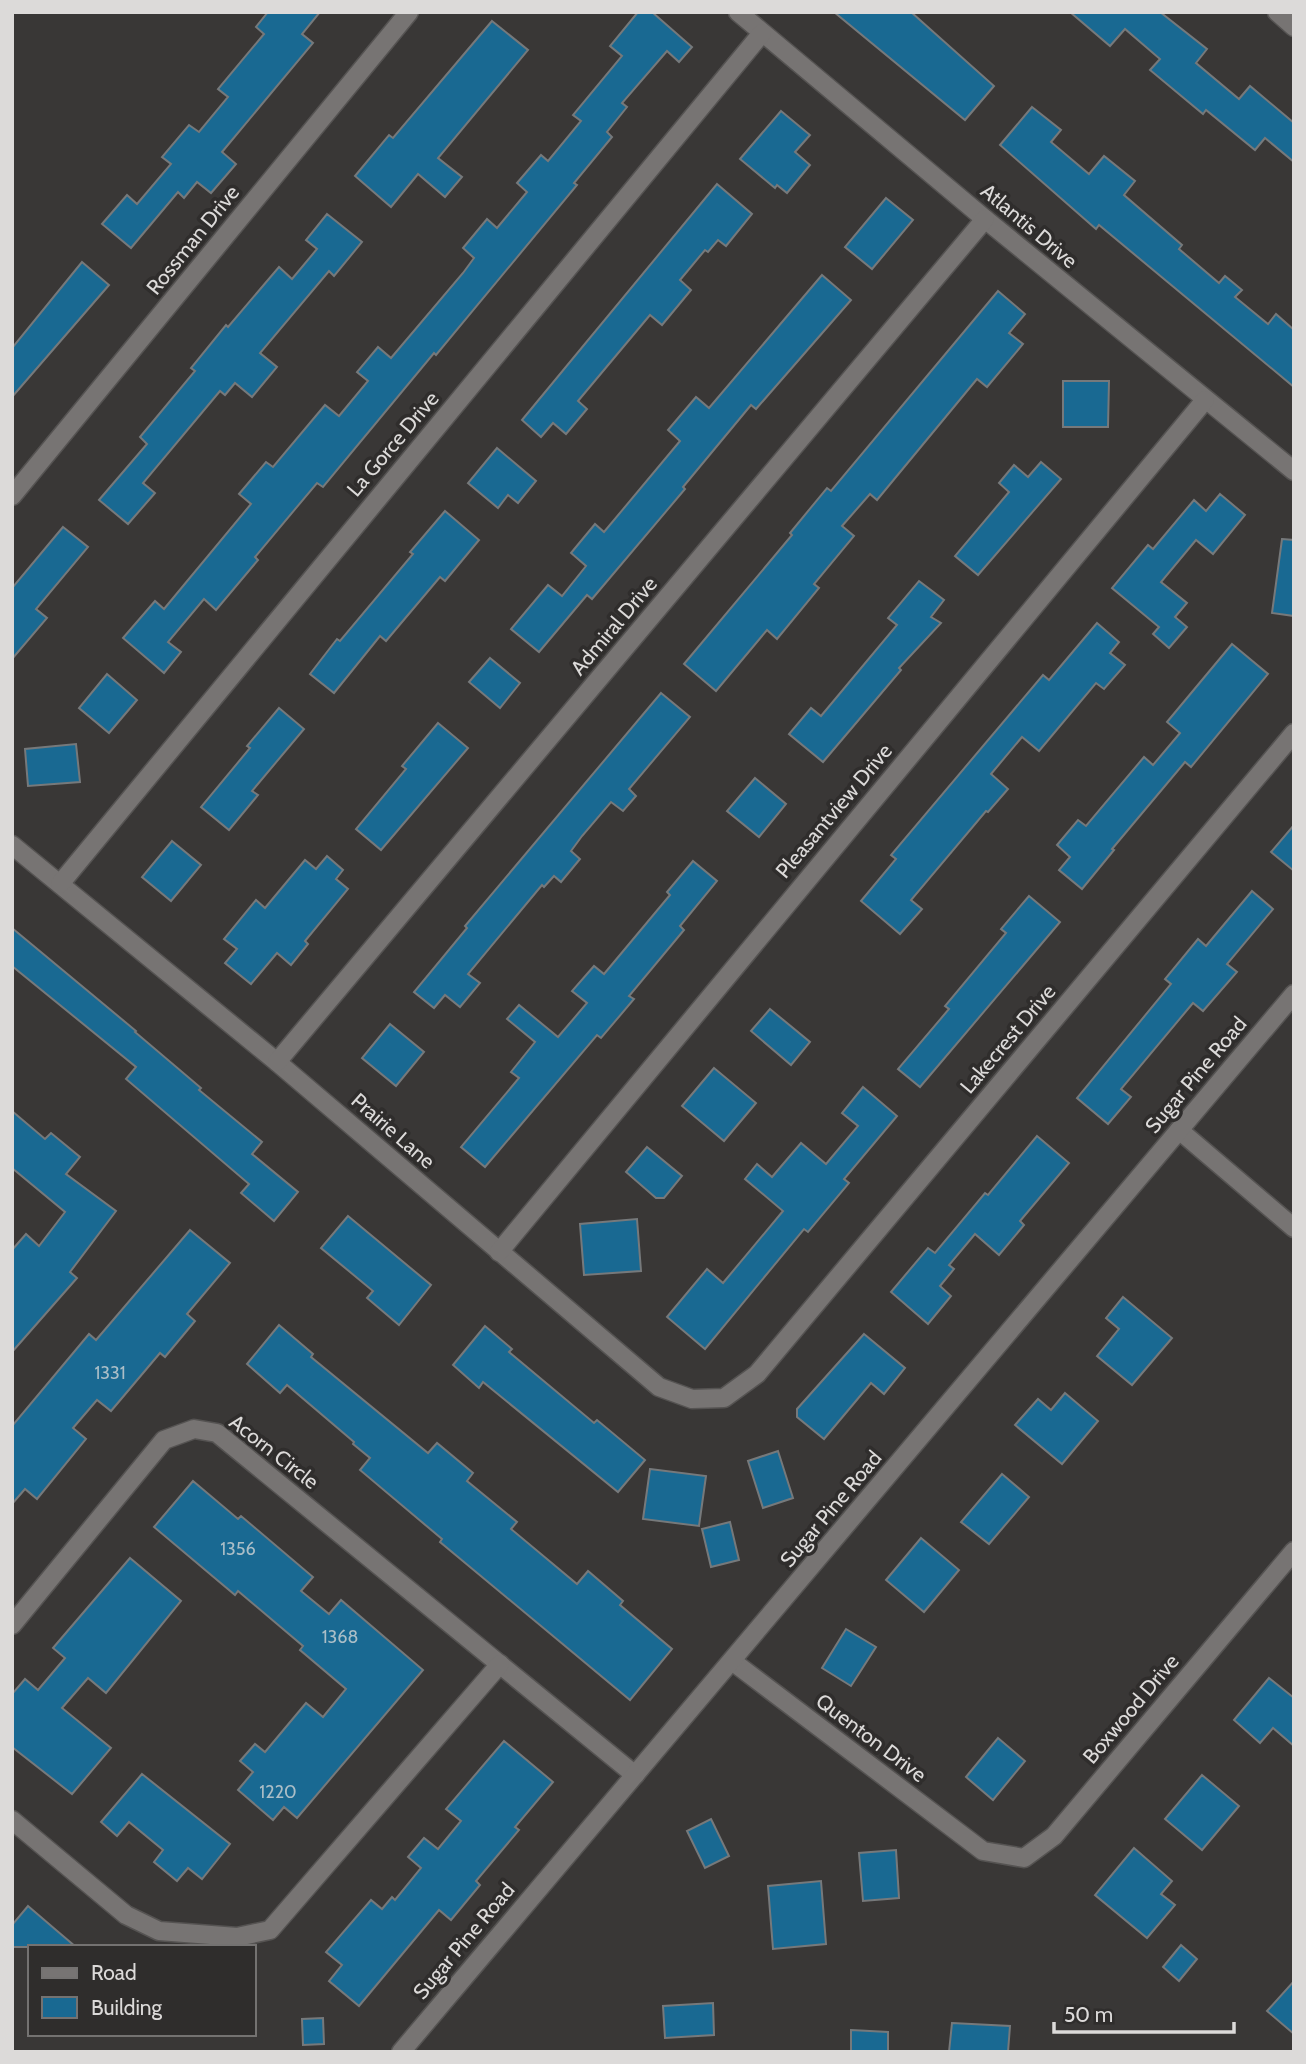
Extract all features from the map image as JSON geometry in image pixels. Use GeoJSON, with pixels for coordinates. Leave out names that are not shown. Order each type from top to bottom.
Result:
{"type":"FeatureCollection","features":[{"type":"Feature","properties":{"kind":"street","name":"Rossman Drive"},"geometry":{"type":"LineString","coordinates":[[12,496],[409,12]]}},
{"type":"Feature","properties":{"kind":"street","name":"Atlantis Drive"},"geometry":{"type":"LineString","coordinates":[[738,12],[985,219],[1294,471]]}},
{"type":"Feature","properties":{"kind":"street"},"geometry":{"type":"LineString","coordinates":[[1277,12],[1294,27]]}},
{"type":"Feature","properties":{"kind":"street","name":"La Gorce Drive"},"geometry":{"type":"LineString","coordinates":[[60,884],[762,33]]}},
{"type":"Feature","properties":{"kind":"street","name":"Admiral Drive"},"geometry":{"type":"LineString","coordinates":[[277,1062],[985,219]]}},
{"type":"Feature","properties":{"kind":"street","name":"Pleasantview Drive"},"geometry":{"type":"LineString","coordinates":[[499,1252],[1205,400]]}},
{"type":"Feature","properties":{"kind":"street","name":"Lakecrest Drive"},"geometry":{"type":"LineString","coordinates":[[757,1374],[1294,733]]}},
{"type":"Feature","properties":{"kind":"street","name":"Prairie Lane"},"geometry":{"type":"LineString","coordinates":[[12,845],[277,1062],[659,1387],[692,1399],[724,1398],[757,1374]]}},
{"type":"Feature","properties":{"kind":"street","name":"Sugar Pine Road"},"geometry":{"type":"LineString","coordinates":[[401,2052],[1294,994]]}},
{"type":"Feature","properties":{"kind":"street"},"geometry":{"type":"LineString","coordinates":[[1179,1130],[1294,1228]]}},
{"type":"Feature","properties":{"kind":"street","name":"Acorn Circle"},"geometry":{"type":"LineString","coordinates":[[12,1625],[164,1440],[194,1429],[217,1433],[635,1775]]}},
{"type":"Feature","properties":{"kind":"street","name":"Boxwood Drive"},"geometry":{"type":"LineString","coordinates":[[983,1851],[1024,1858],[1054,1836],[1294,1551]]}},
{"type":"Feature","properties":{"kind":"street","name":"Quenton Drive"},"geometry":{"type":"LineString","coordinates":[[732,1661],[983,1851]]}},
{"type":"Feature","properties":{"kind":"street"},"geometry":{"type":"LineString","coordinates":[[12,1820],[126,1915],[159,1931],[237,1937],[270,1930],[500,1664]]}},
{"type":"Feature","properties":{"kind":"building"},"geometry":{"type":"Polygon","coordinates":[[[268,12],[320,12],[302,34],[313,43],[222,152],[236,164],[211,193],[197,182],[184,198],[178,192],[131,248],[102,224],[127,195],[137,204],[171,164],[162,157],[189,125],[199,132],[228,97],[218,89],[264,34],[256,27],[268,12]]]}},
{"type":"Feature","properties":{"kind":"building"},"geometry":{"type":"Polygon","coordinates":[[[638,12],[652,12],[692,47],[679,62],[667,51],[622,103],[627,107],[607,132],[612,137],[574,183],[577,185],[436,355],[434,353],[323,487],[317,483],[255,557],[258,560],[216,610],[204,599],[168,642],[181,652],[164,673],[123,638],[155,601],[164,609],[251,504],[239,494],[266,462],[273,467],[325,405],[339,416],[368,381],[357,372],[378,347],[391,358],[463,273],[474,258],[463,248],[487,219],[497,228],[527,192],[517,183],[541,155],[548,161],[581,121],[573,115],[622,56],[610,46],[638,12]]]}},
{"type":"Feature","properties":{"kind":"building"},"geometry":{"type":"Polygon","coordinates":[[[834,12],[911,12],[994,86],[965,120],[834,12]]]}},
{"type":"Feature","properties":{"kind":"building"},"geometry":{"type":"Polygon","coordinates":[[[1070,12],[1160,12],[1207,49],[1196,63],[1239,99],[1250,86],[1294,123],[1294,162],[1265,138],[1255,150],[1206,110],[1203,114],[1150,70],[1160,59],[1125,29],[1110,46],[1070,12]]]}},
{"type":"Feature","properties":{"kind":"building"},"geometry":{"type":"Polygon","coordinates":[[[492,21],[528,50],[438,158],[462,177],[445,197],[418,174],[391,207],[355,176],[389,135],[393,138],[492,21]]]}},
{"type":"Feature","properties":{"kind":"building"},"geometry":{"type":"Polygon","coordinates":[[[1032,107],[1061,130],[1051,142],[1089,174],[1104,156],[1135,181],[1124,195],[1182,245],[1179,249],[1219,283],[1225,276],[1242,290],[1235,297],[1268,324],[1276,314],[1294,330],[1294,387],[1099,225],[1096,229],[1000,145],[1032,107]]]}},
{"type":"Feature","properties":{"kind":"building"},"geometry":{"type":"Polygon","coordinates":[[[781,111],[810,135],[795,152],[810,165],[787,193],[777,185],[775,188],[740,159],[781,111]]]}},
{"type":"Feature","properties":{"kind":"building"},"geometry":{"type":"Polygon","coordinates":[[[717,184],[752,214],[726,246],[718,240],[708,252],[705,250],[680,280],[691,290],[662,325],[650,315],[578,401],[587,409],[566,434],[553,423],[541,437],[522,420],[717,184]]]}},
{"type":"Feature","properties":{"kind":"building"},"geometry":{"type":"Polygon","coordinates":[[[886,198],[913,220],[872,269],[845,247],[886,198]]]}},
{"type":"Feature","properties":{"kind":"building"},"geometry":{"type":"Polygon","coordinates":[[[327,214],[362,242],[334,276],[329,271],[260,353],[277,367],[252,397],[235,383],[225,395],[220,391],[143,483],[155,493],[128,524],[99,500],[147,444],[140,437],[195,371],[191,368],[226,325],[228,327],[279,267],[292,279],[317,249],[306,240],[327,214]]]}},
{"type":"Feature","properties":{"kind":"building"},"geometry":{"type":"Polygon","coordinates":[[[82,262],[109,285],[12,397],[12,348],[82,262]]]}},
{"type":"Feature","properties":{"kind":"building"},"geometry":{"type":"Polygon","coordinates":[[[822,275],[851,300],[756,409],[751,405],[683,487],[685,489],[592,599],[587,595],[539,652],[511,629],[548,585],[562,596],[586,566],[571,553],[595,524],[604,532],[680,441],[668,430],[696,397],[709,408],[822,275]]]}},
{"type":"Feature","properties":{"kind":"building"},"geometry":{"type":"Polygon","coordinates":[[[998,291],[1025,314],[1009,333],[1023,344],[987,387],[977,379],[877,500],[870,494],[842,526],[854,536],[814,584],[819,588],[777,639],[767,630],[716,691],[684,664],[792,535],[790,533],[827,488],[831,491],[998,291]]]}},
{"type":"Feature","properties":{"kind":"building"},"geometry":{"type":"Polygon","coordinates":[[[1063,381],[1109,381],[1108,427],[1063,427],[1063,381]]]}},
{"type":"Feature","properties":{"kind":"building"},"geometry":{"type":"Polygon","coordinates":[[[497,448],[536,481],[518,503],[508,495],[498,508],[468,483],[497,448]]]}},
{"type":"Feature","properties":{"kind":"building"},"geometry":{"type":"Polygon","coordinates":[[[1041,462],[1061,479],[978,575],[955,556],[1009,492],[999,483],[1014,465],[1028,477],[1041,462]]]}},
{"type":"Feature","properties":{"kind":"building"},"geometry":{"type":"Polygon","coordinates":[[[1220,494],[1245,515],[1213,554],[1196,540],[1161,582],[1187,603],[1175,617],[1187,627],[1169,648],[1153,634],[1159,627],[1112,588],[1148,545],[1153,549],[1194,500],[1206,511],[1220,494]]]}},
{"type":"Feature","properties":{"kind":"building"},"geometry":{"type":"Polygon","coordinates":[[[445,511],[479,540],[445,581],[440,577],[386,641],[380,636],[334,693],[310,674],[337,639],[340,641],[413,554],[410,552],[445,511]]]}},
{"type":"Feature","properties":{"kind":"building"},"geometry":{"type":"Polygon","coordinates":[[[63,527],[88,547],[36,609],[47,618],[12,659],[12,588],[63,527]]]}},
{"type":"Feature","properties":{"kind":"building"},"geometry":{"type":"Polygon","coordinates":[[[1282,539],[1294,540],[1294,616],[1272,613],[1282,539]]]}},
{"type":"Feature","properties":{"kind":"building"},"geometry":{"type":"Polygon","coordinates":[[[919,581],[944,600],[931,617],[941,623],[899,668],[901,670],[823,762],[789,734],[811,708],[821,716],[897,625],[888,618],[919,581]]]}},
{"type":"Feature","properties":{"kind":"building"},"geometry":{"type":"Polygon","coordinates":[[[1097,623],[1119,642],[1110,653],[1125,665],[1104,689],[1096,683],[1039,751],[1022,737],[991,774],[1008,789],[911,900],[922,909],[900,934],[861,901],[896,859],[891,855],[1043,675],[1049,680],[1097,623]]]}},
{"type":"Feature","properties":{"kind":"building"},"geometry":{"type":"Polygon","coordinates":[[[1232,644],[1268,674],[1191,767],[1185,762],[1082,889],[1059,870],[1070,857],[1057,845],[1078,820],[1086,826],[1144,757],[1153,765],[1180,733],[1167,722],[1232,644]]]}},
{"type":"Feature","properties":{"kind":"building"},"geometry":{"type":"Polygon","coordinates":[[[490,658],[520,683],[500,708],[469,682],[490,658]]]}},
{"type":"Feature","properties":{"kind":"building"},"geometry":{"type":"Polygon","coordinates":[[[107,674],[137,700],[109,733],[79,708],[107,674]]]}},
{"type":"Feature","properties":{"kind":"building"},"geometry":{"type":"Polygon","coordinates":[[[661,693],[690,717],[629,789],[636,796],[623,811],[611,802],[582,836],[571,851],[580,859],[561,882],[554,876],[544,887],[542,885],[468,974],[480,983],[460,1007],[445,995],[434,1008],[414,992],[467,928],[465,926],[661,693]]]}},
{"type":"Feature","properties":{"kind":"building"},"geometry":{"type":"Polygon","coordinates":[[[279,708],[304,729],[252,791],[258,795],[229,830],[201,807],[279,708]]]}},
{"type":"Feature","properties":{"kind":"building"},"geometry":{"type":"Polygon","coordinates":[[[438,723],[468,748],[381,850],[356,829],[406,769],[402,766],[438,723]]]}},
{"type":"Feature","properties":{"kind":"building"},"geometry":{"type":"Polygon","coordinates":[[[76,744],[80,782],[28,786],[25,749],[76,744]]]}},
{"type":"Feature","properties":{"kind":"building"},"geometry":{"type":"Polygon","coordinates":[[[755,778],[786,804],[759,837],[727,811],[755,778]]]}},
{"type":"Feature","properties":{"kind":"building"},"geometry":{"type":"Polygon","coordinates":[[[1294,825],[1294,871],[1271,852],[1294,825]]]}},
{"type":"Feature","properties":{"kind":"building"},"geometry":{"type":"Polygon","coordinates":[[[172,841],[201,865],[171,901],[142,877],[172,841]]]}},
{"type":"Feature","properties":{"kind":"building"},"geometry":{"type":"Polygon","coordinates":[[[327,856],[343,870],[336,879],[348,889],[305,941],[308,944],[291,965],[277,953],[251,984],[225,963],[237,949],[224,939],[256,900],[265,908],[305,860],[316,869],[327,856]]]}},
{"type":"Feature","properties":{"kind":"building"},"geometry":{"type":"Polygon","coordinates":[[[693,861],[717,881],[680,926],[684,930],[629,996],[634,999],[601,1038],[597,1035],[485,1167],[461,1147],[519,1078],[511,1072],[535,1042],[507,1019],[519,1005],[558,1037],[587,1003],[572,991],[594,966],[604,974],[670,895],[667,892],[693,861]]]}},
{"type":"Feature","properties":{"kind":"building"},"geometry":{"type":"Polygon","coordinates":[[[1252,891],[1273,909],[1227,964],[1237,972],[1203,1011],[1193,1003],[1121,1089],[1131,1097],[1108,1124],[1077,1098],[1171,984],[1165,979],[1198,939],[1206,946],[1252,891]]]}},
{"type":"Feature","properties":{"kind":"building"},"geometry":{"type":"Polygon","coordinates":[[[1029,896],[1060,922],[920,1087],[898,1069],[949,1009],[945,1006],[1006,933],[1001,929],[1029,896]]]}},
{"type":"Feature","properties":{"kind":"building"},"geometry":{"type":"Polygon","coordinates":[[[12,928],[136,1031],[201,1088],[199,1090],[262,1142],[252,1154],[298,1192],[274,1221],[241,1193],[249,1184],[126,1079],[136,1067],[12,966],[12,928]]]}},
{"type":"Feature","properties":{"kind":"building"},"geometry":{"type":"Polygon","coordinates":[[[770,1009],[810,1042],[791,1065],[751,1031],[770,1009]]]}},
{"type":"Feature","properties":{"kind":"building"},"geometry":{"type":"Polygon","coordinates":[[[390,1024],[424,1052],[396,1086],[362,1058],[390,1024]]]}},
{"type":"Feature","properties":{"kind":"building"},"geometry":{"type":"Polygon","coordinates":[[[714,1068],[756,1103],[724,1141],[682,1106],[714,1068]]]}},
{"type":"Feature","properties":{"kind":"building"},"geometry":{"type":"Polygon","coordinates":[[[863,1087],[897,1116],[844,1179],[849,1183],[808,1232],[804,1229],[705,1349],[667,1317],[707,1269],[723,1283],[783,1211],[745,1179],[757,1164],[772,1177],[801,1143],[826,1164],[858,1126],[842,1113],[863,1087]]]}},
{"type":"Feature","properties":{"kind":"building"},"geometry":{"type":"Polygon","coordinates":[[[12,1111],[45,1139],[51,1133],[80,1157],[66,1174],[116,1211],[70,1272],[77,1278],[12,1352],[12,1250],[26,1234],[39,1246],[65,1212],[12,1168],[12,1111]]]}},
{"type":"Feature","properties":{"kind":"building"},"geometry":{"type":"Polygon","coordinates":[[[1037,1136],[1069,1163],[1020,1221],[1024,1225],[999,1255],[975,1234],[949,1265],[954,1269],[940,1286],[951,1296],[928,1324],[891,1292],[928,1248],[935,1253],[1037,1136]]]}},
{"type":"Feature","properties":{"kind":"building"},"geometry":{"type":"Polygon","coordinates":[[[647,1147],[682,1176],[664,1198],[656,1198],[626,1172],[647,1147]]]}},
{"type":"Feature","properties":{"kind":"building"},"geometry":{"type":"Polygon","coordinates":[[[348,1216],[431,1285],[399,1325],[367,1298],[373,1291],[321,1248],[348,1216]]]}},
{"type":"Feature","properties":{"kind":"building"},"geometry":{"type":"Polygon","coordinates":[[[637,1219],[641,1271],[584,1275],[580,1224],[637,1219]]]}},
{"type":"Feature","properties":{"kind":"building"},"geometry":{"type":"Polygon","coordinates":[[[190,1230],[230,1263],[187,1314],[195,1321],[165,1357],[160,1353],[111,1411],[97,1400],[73,1428],[86,1439],[37,1499],[25,1489],[12,1504],[12,1426],[89,1334],[96,1340],[190,1230]]]}},
{"type":"Feature","properties":{"kind":"building"},"geometry":{"type":"Polygon","coordinates":[[[1123,1297],[1172,1338],[1132,1385],[1097,1356],[1119,1329],[1106,1318],[1123,1297]]]}},
{"type":"Feature","properties":{"kind":"building"},"geometry":{"type":"Polygon","coordinates":[[[279,1325],[313,1354],[311,1357],[428,1453],[437,1443],[473,1473],[467,1481],[517,1522],[511,1529],[577,1584],[588,1571],[623,1601],[620,1605],[672,1649],[630,1700],[440,1542],[442,1539],[360,1470],[370,1458],[353,1444],[354,1442],[287,1385],[280,1393],[247,1364],[279,1325]]]}},
{"type":"Feature","properties":{"kind":"building"},"geometry":{"type":"Polygon","coordinates":[[[485,1326],[512,1349],[509,1352],[594,1423],[597,1420],[645,1460],[618,1492],[483,1382],[479,1388],[453,1365],[485,1326]]]}},
{"type":"Feature","properties":{"kind":"building"},"geometry":{"type":"Polygon","coordinates":[[[864,1334],[905,1368],[884,1394],[871,1383],[824,1439],[797,1417],[797,1409],[864,1334]]]}},
{"type":"Feature","properties":{"kind":"building"},"geometry":{"type":"Polygon","coordinates":[[[1065,1393],[1098,1421],[1062,1464],[1015,1425],[1038,1399],[1051,1410],[1065,1393]]]}},
{"type":"Feature","properties":{"kind":"building"},"geometry":{"type":"Polygon","coordinates":[[[778,1451],[793,1498],[763,1508],[748,1461],[778,1451]]]}},
{"type":"Feature","properties":{"kind":"building"},"geometry":{"type":"Polygon","coordinates":[[[650,1469],[706,1476],[699,1526],[643,1519],[650,1469]]]}},
{"type":"Feature","properties":{"kind":"building"},"geometry":{"type":"Polygon","coordinates":[[[1002,1474],[1029,1497],[989,1544],[961,1522],[1002,1474]]]}},
{"type":"Feature","properties":{"kind":"building"},"geometry":{"type":"Polygon","coordinates":[[[193,1481],[238,1519],[241,1516],[313,1577],[301,1591],[329,1614],[341,1600],[423,1670],[297,1818],[284,1807],[273,1820],[238,1790],[253,1772],[240,1761],[255,1744],[265,1752],[306,1703],[323,1717],[346,1689],[300,1650],[303,1646],[238,1591],[235,1595],[154,1527],[193,1481]]]}},
{"type":"Feature","properties":{"kind":"building"},"geometry":{"type":"Polygon","coordinates":[[[730,1522],[739,1560],[711,1567],[702,1529],[730,1522]]]}},
{"type":"Feature","properties":{"kind":"building"},"geometry":{"type":"Polygon","coordinates":[[[921,1538],[959,1570],[924,1612],[886,1580],[921,1538]]]}},
{"type":"Feature","properties":{"kind":"building"},"geometry":{"type":"Polygon","coordinates":[[[130,1558],[181,1601],[106,1693],[88,1678],[62,1708],[111,1748],[72,1794],[12,1747],[12,1694],[25,1679],[38,1690],[65,1658],[53,1648],[130,1558]]]}},
{"type":"Feature","properties":{"kind":"building"},"geometry":{"type":"Polygon","coordinates":[[[846,1629],[876,1647],[851,1686],[822,1668],[846,1629]]]}},
{"type":"Feature","properties":{"kind":"building"},"geometry":{"type":"Polygon","coordinates":[[[1269,1678],[1294,1698],[1294,1746],[1273,1728],[1260,1743],[1234,1720],[1269,1678]]]}},
{"type":"Feature","properties":{"kind":"building"},"geometry":{"type":"Polygon","coordinates":[[[998,1738],[1025,1761],[993,1800],[966,1777],[998,1738]]]}},
{"type":"Feature","properties":{"kind":"building"},"geometry":{"type":"Polygon","coordinates":[[[504,1741],[553,1782],[515,1827],[519,1830],[476,1881],[480,1885],[451,1920],[439,1910],[359,2006],[329,1981],[342,1965],[326,1952],[371,1900],[382,1909],[392,1897],[395,1900],[421,1868],[408,1857],[424,1838],[438,1849],[461,1821],[446,1809],[504,1741]]]}},
{"type":"Feature","properties":{"kind":"building"},"geometry":{"type":"Polygon","coordinates":[[[142,1774],[230,1844],[202,1879],[188,1868],[177,1881],[154,1862],[163,1850],[129,1822],[117,1836],[101,1822],[142,1774]]]}},
{"type":"Feature","properties":{"kind":"building"},"geometry":{"type":"Polygon","coordinates":[[[1202,1775],[1239,1806],[1202,1850],[1165,1819],[1202,1775]]]}},
{"type":"Feature","properties":{"kind":"building"},"geometry":{"type":"Polygon","coordinates":[[[711,1819],[729,1856],[705,1868],[687,1831],[711,1819]]]}},
{"type":"Feature","properties":{"kind":"building"},"geometry":{"type":"Polygon","coordinates":[[[1134,1848],[1172,1881],[1161,1894],[1175,1905],[1147,1938],[1095,1895],[1134,1848]]]}},
{"type":"Feature","properties":{"kind":"building"},"geometry":{"type":"Polygon","coordinates":[[[896,1850],[899,1898],[863,1901],[859,1853],[896,1850]]]}},
{"type":"Feature","properties":{"kind":"building"},"geometry":{"type":"Polygon","coordinates":[[[821,1881],[826,1944],[773,1949],[768,1886],[821,1881]]]}},
{"type":"Feature","properties":{"kind":"building"},"geometry":{"type":"Polygon","coordinates":[[[28,1906],[74,1945],[12,1947],[12,1925],[28,1906]]]}},
{"type":"Feature","properties":{"kind":"building"},"geometry":{"type":"Polygon","coordinates":[[[1181,1945],[1197,1959],[1179,1981],[1163,1967],[1181,1945]]]}},
{"type":"Feature","properties":{"kind":"building"},"geometry":{"type":"Polygon","coordinates":[[[1294,1981],[1294,2034],[1267,2011],[1294,1981]]]}},
{"type":"Feature","properties":{"kind":"building"},"geometry":{"type":"Polygon","coordinates":[[[713,2003],[714,2035],[665,2038],[663,2006],[713,2003]]]}},
{"type":"Feature","properties":{"kind":"building"},"geometry":{"type":"Polygon","coordinates":[[[323,2018],[324,2044],[303,2045],[302,2019],[323,2018]]]}},
{"type":"Feature","properties":{"kind":"building"},"geometry":{"type":"Polygon","coordinates":[[[952,2023],[1010,2026],[1008,2052],[949,2052],[952,2023]]]}},
{"type":"Feature","properties":{"kind":"building"},"geometry":{"type":"Polygon","coordinates":[[[851,2030],[888,2032],[888,2052],[851,2052],[851,2030]]]}}]}
